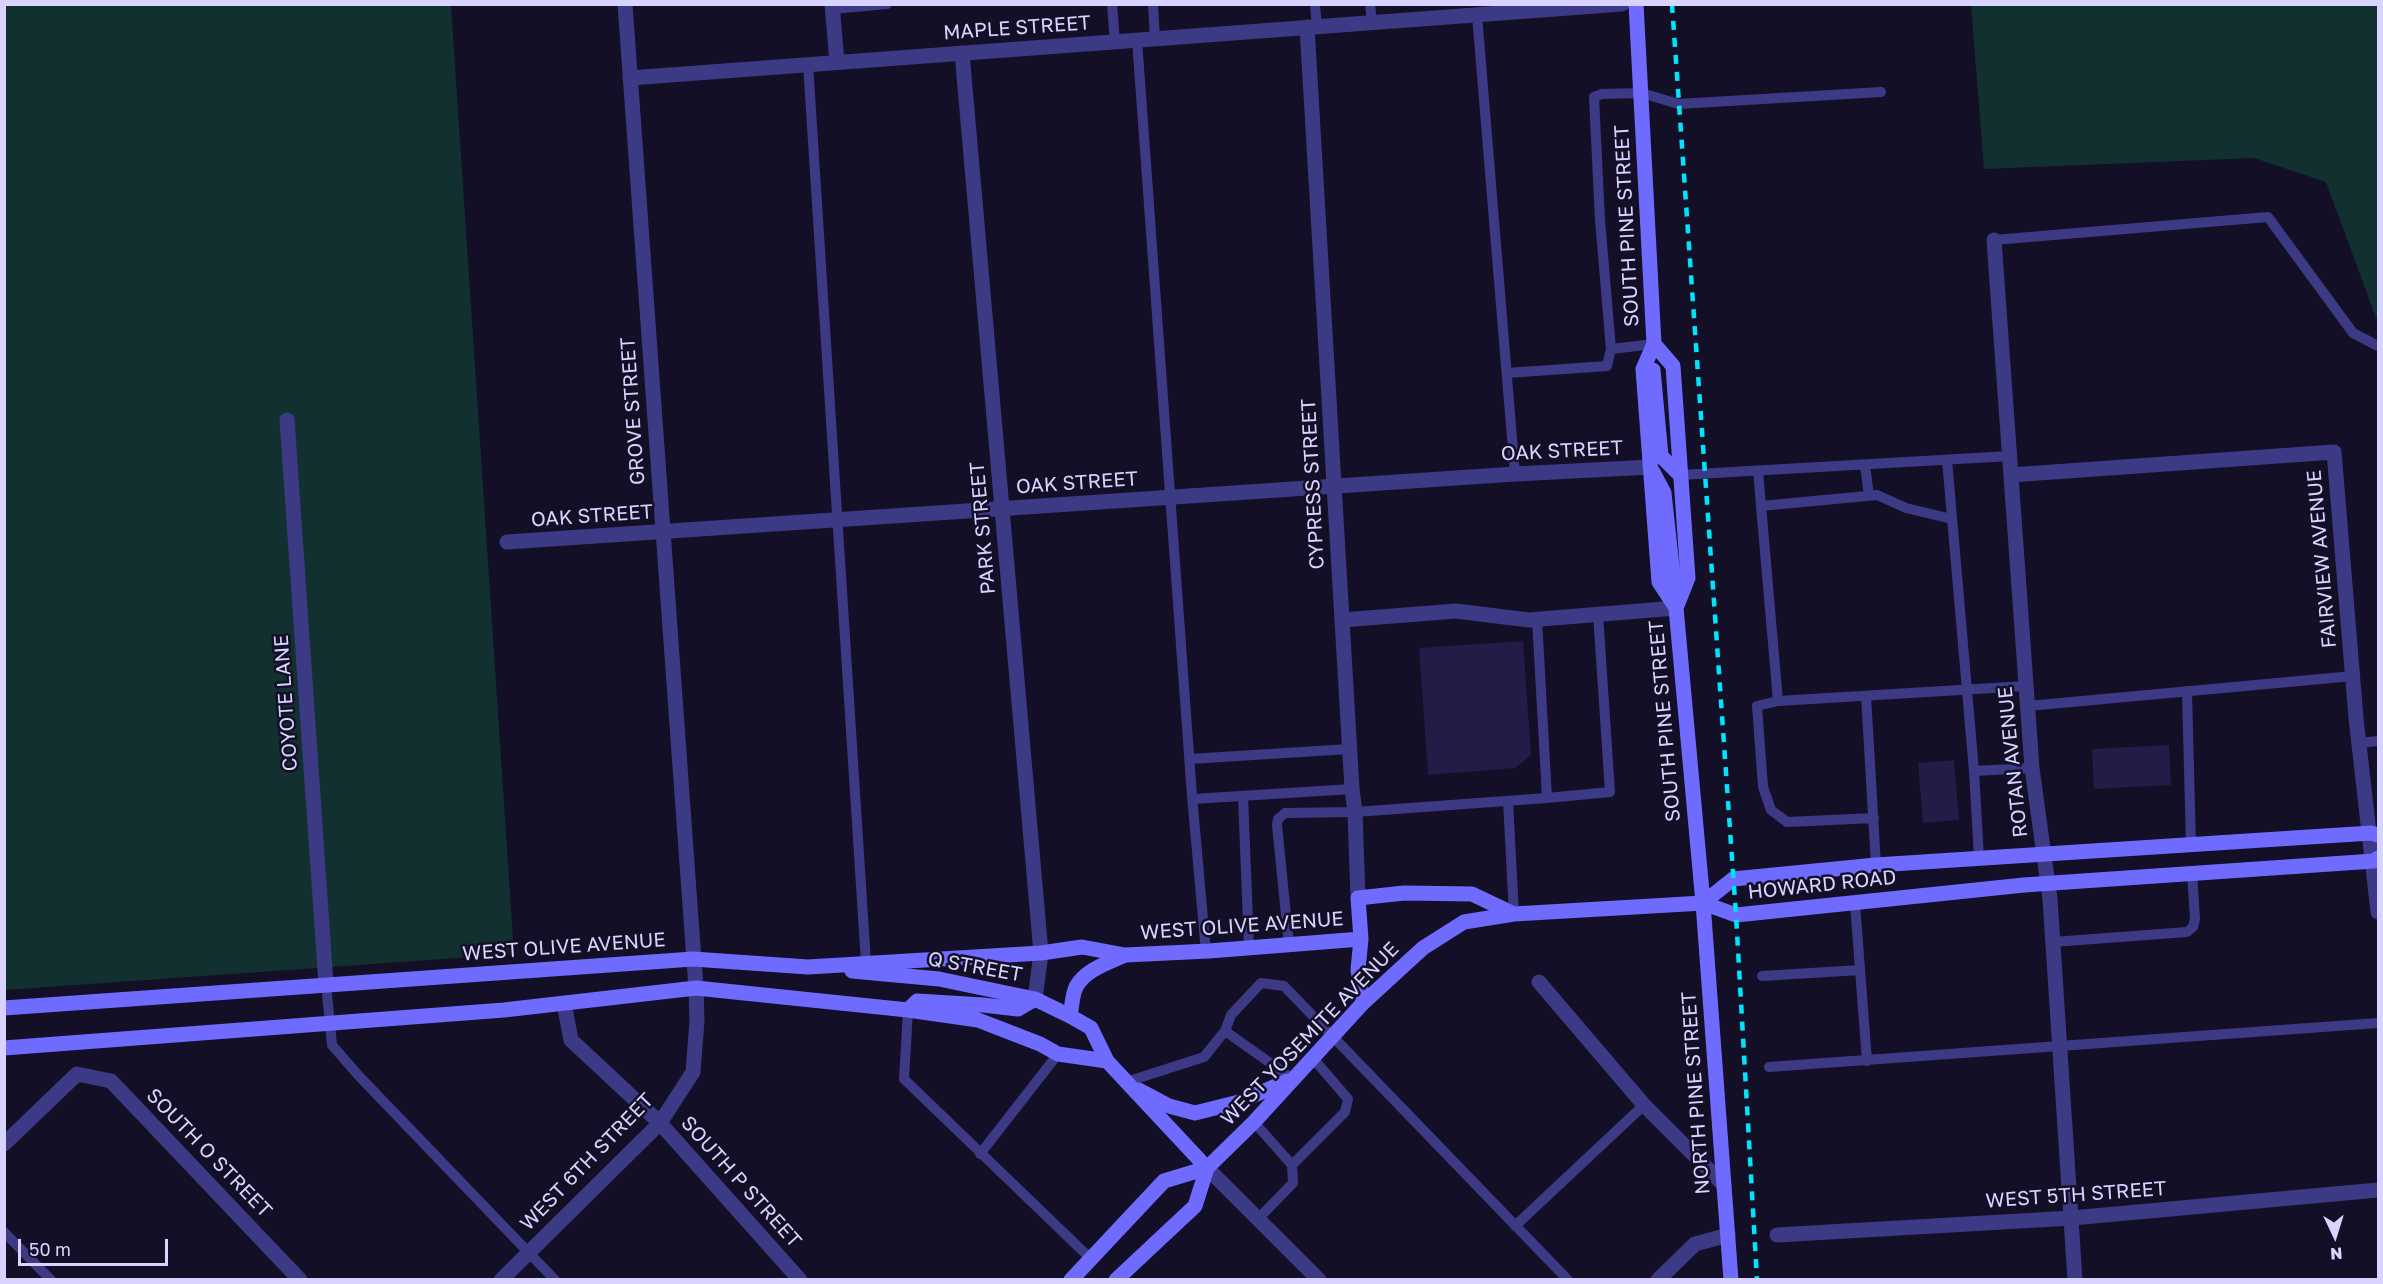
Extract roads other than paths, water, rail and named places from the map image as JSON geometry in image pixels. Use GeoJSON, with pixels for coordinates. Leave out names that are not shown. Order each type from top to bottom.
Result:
{"type":"FeatureCollection","features":[{"type":"Feature","properties":{"kind":"main road","name":"SOUTH PINE STREET"},"geometry":{"type":"LineString","coordinates":[[1636,4],[1653,348],[1673,366],[1688,578],[1678,602],[1703,903]]}},
{"type":"Feature","properties":{"kind":"main road"},"geometry":{"type":"LineString","coordinates":[[1653,348],[1643,369],[1659,582],[1678,602]]}},
{"type":"Feature","properties":{"kind":"main road","name":"HOWARD ROAD"},"geometry":{"type":"LineString","coordinates":[[1703,903],[1733,879],[1876,865],[2375,834]]}},
{"type":"Feature","properties":{"kind":"main road","name":"HOWARD ROAD"},"geometry":{"type":"LineString","coordinates":[[1703,903],[1736,915],[2048,884],[2376,859]]}},
{"type":"Feature","properties":{"kind":"main road"},"geometry":{"type":"LineString","coordinates":[[1358,898],[1404,893],[1472,894],[1514,914],[1703,903]]}},
{"type":"Feature","properties":{"kind":"main road","name":"CYPRESS STREET"},"geometry":{"type":"LineString","coordinates":[[1358,898],[1361,939],[1358,970],[1363,1003]]}},
{"type":"Feature","properties":{"kind":"main road","name":"NORTH PINE STREET"},"geometry":{"type":"LineString","coordinates":[[1703,903],[1731,1280]]}},
{"type":"Feature","properties":{"kind":"main road","name":"WEST YOSEMITE AVENUE"},"geometry":{"type":"LineString","coordinates":[[1071,1280],[1164,1181],[1207,1168],[1254,1122],[1363,1003],[1424,948],[1464,922],[1514,914]]}},
{"type":"Feature","properties":{"kind":"main road","name":"WEST OLIVE AVENUE"},"geometry":{"type":"LineString","coordinates":[[4,1008],[693,959],[807,967],[1041,953],[1082,947],[1125,955],[1206,952],[1361,939]]}},
{"type":"Feature","properties":{"kind":"main road","name":"WEST OLIVE AVENUE"},"geometry":{"type":"LineString","coordinates":[[1070,1016],[1076,987],[1085,976],[1125,955]]}},
{"type":"Feature","properties":{"kind":"main road","name":"Q STREET"},"geometry":{"type":"LineString","coordinates":[[807,967],[939,979],[1035,999],[1070,1016],[1091,1028],[1107,1061],[1207,1168]]}},
{"type":"Feature","properties":{"kind":"main road"},"geometry":{"type":"LineString","coordinates":[[4,1048],[504,1010],[696,988],[908,1010],[978,1020],[1040,1044],[1058,1054],[1107,1061]]}},
{"type":"Feature","properties":{"kind":"main road"},"geometry":{"type":"LineString","coordinates":[[908,1010],[917,1001],[1018,1009],[1035,999]]}},
{"type":"Feature","properties":{"kind":"main road"},"geometry":{"type":"LineString","coordinates":[[1127,1084],[1169,1106],[1195,1113],[1239,1102],[1293,1079]]}},
{"type":"Feature","properties":{"kind":"main road","name":"WEST YOSEMITE AVENUE"},"geometry":{"type":"LineString","coordinates":[[1116,1280],[1195,1206],[1207,1168]]}},
{"type":"Feature","properties":{"kind":"street","name":"GROVE STREET"},"geometry":{"type":"LineString","coordinates":[[625,4],[693,959]]}},
{"type":"Feature","properties":{"kind":"street","name":"MAPLE STREET"},"geometry":{"type":"LineString","coordinates":[[630,78],[1477,15],[1565,6],[1622,4]]}},
{"type":"Feature","properties":{"kind":"street"},"geometry":{"type":"LineString","coordinates":[[832,7],[837,62]]}},
{"type":"Feature","properties":{"kind":"street","name":"CYPRESS STREET"},"geometry":{"type":"LineString","coordinates":[[1312,27],[1334,486],[1355,812],[1358,898]]}},
{"type":"Feature","properties":{"kind":"street","name":"PARK STREET"},"geometry":{"type":"LineString","coordinates":[[962,53],[1041,953],[1035,999]]}},
{"type":"Feature","properties":{"kind":"street","name":"ROTAN AVENUE"},"geometry":{"type":"LineString","coordinates":[[1994,240],[2032,768],[2048,884],[2053,942],[2075,1280]]}},
{"type":"Feature","properties":{"kind":"street","name":"COYOTE LANE"},"geometry":{"type":"LineString","coordinates":[[287,420],[326,984]]}},
{"type":"Feature","properties":{"kind":"street","name":"FAIRVIEW AVENUE"},"geometry":{"type":"LineString","coordinates":[[2011,475],[2334,452],[2360,743],[2375,834],[2379,912]]}},
{"type":"Feature","properties":{"kind":"street","name":"OAK STREET"},"geometry":{"type":"LineString","coordinates":[[507,542],[1515,474],[1651,467]]}},
{"type":"Feature","properties":{"kind":"street"},"geometry":{"type":"LineString","coordinates":[[1342,620],[1456,611],[1537,619],[1598,614],[1678,602]]}},
{"type":"Feature","properties":{"kind":"street","name":"WEST 6TH STREET"},"geometry":{"type":"LineString","coordinates":[[501,1280],[660,1123],[693,1072],[697,1021],[693,959]]}},
{"type":"Feature","properties":{"kind":"street"},"geometry":{"type":"LineString","coordinates":[[1539,982],[1644,1105],[1724,1185]]}},
{"type":"Feature","properties":{"kind":"street","name":"SOUTH P STREET"},"geometry":{"type":"LineString","coordinates":[[564,1003],[571,1040],[660,1123],[800,1280]]}},
{"type":"Feature","properties":{"kind":"street","name":"SOUTH O STREET"},"geometry":{"type":"LineString","coordinates":[[4,1144],[77,1074],[111,1081],[300,1280]]}},
{"type":"Feature","properties":{"kind":"street"},"geometry":{"type":"LineString","coordinates":[[1207,1168],[1319,1280]]}},
{"type":"Feature","properties":{"kind":"street","name":"WEST 5TH STREET"},"geometry":{"type":"LineString","coordinates":[[1777,1235],[2072,1218],[2379,1190]]}},
{"type":"Feature","properties":{"kind":"street"},"geometry":{"type":"LineString","coordinates":[[1658,1280],[1695,1244],[1728,1235]]}},
{"type":"Feature","properties":{"kind":"lane"},"geometry":{"type":"LineString","coordinates":[[832,7],[887,4]]}},
{"type":"Feature","properties":{"kind":"lane"},"geometry":{"type":"LineString","coordinates":[[1112,4],[1115,42]]}},
{"type":"Feature","properties":{"kind":"lane"},"geometry":{"type":"LineString","coordinates":[[1153,4],[1155,39]]}},
{"type":"Feature","properties":{"kind":"lane"},"geometry":{"type":"LineString","coordinates":[[1312,27],[1315,4]]}},
{"type":"Feature","properties":{"kind":"lane"},"geometry":{"type":"LineString","coordinates":[[1370,4],[1372,22]]}},
{"type":"Feature","properties":{"kind":"lane"},"geometry":{"type":"LineString","coordinates":[[1477,15],[1515,474]]}},
{"type":"Feature","properties":{"kind":"lane"},"geometry":{"type":"LineString","coordinates":[[1137,40],[1206,952]]}},
{"type":"Feature","properties":{"kind":"lane"},"geometry":{"type":"LineString","coordinates":[[808,64],[866,963]]}},
{"type":"Feature","properties":{"kind":"lane"},"geometry":{"type":"LineString","coordinates":[[1506,373],[1607,366],[1611,350],[1600,220],[1594,97],[1602,94],[1642,93],[1678,104],[1881,92]]}},
{"type":"Feature","properties":{"kind":"lane"},"geometry":{"type":"LineString","coordinates":[[1994,240],[2268,217],[2353,333],[2379,346]]}},
{"type":"Feature","properties":{"kind":"lane"},"geometry":{"type":"LineString","coordinates":[[1611,350],[1653,348]]}},
{"type":"Feature","properties":{"kind":"lane"},"geometry":{"type":"LineString","coordinates":[[1680,475],[2010,456]]}},
{"type":"Feature","properties":{"kind":"lane"},"geometry":{"type":"LineString","coordinates":[[1947,460],[1974,771],[1979,858]]}},
{"type":"Feature","properties":{"kind":"lane"},"geometry":{"type":"LineString","coordinates":[[1865,465],[1869,496]]}},
{"type":"Feature","properties":{"kind":"lane"},"geometry":{"type":"LineString","coordinates":[[1758,471],[1778,701]]}},
{"type":"Feature","properties":{"kind":"lane"},"geometry":{"type":"LineString","coordinates":[[1761,506],[1877,495],[1906,508],[1952,519]]}},
{"type":"Feature","properties":{"kind":"lane"},"geometry":{"type":"LineString","coordinates":[[1289,945],[1278,819],[1285,813],[1355,812],[1610,792],[1598,614]]}},
{"type":"Feature","properties":{"kind":"lane"},"geometry":{"type":"LineString","coordinates":[[1537,619],[1547,798]]}},
{"type":"Feature","properties":{"kind":"lane"},"geometry":{"type":"LineString","coordinates":[[2028,706],[2353,676]]}},
{"type":"Feature","properties":{"kind":"lane"},"geometry":{"type":"LineString","coordinates":[[1874,818],[1787,822],[1771,810],[1763,787],[1757,706],[1778,701],[2026,686]]}},
{"type":"Feature","properties":{"kind":"lane"},"geometry":{"type":"LineString","coordinates":[[2187,691],[2191,846]]}},
{"type":"Feature","properties":{"kind":"lane"},"geometry":{"type":"LineString","coordinates":[[1866,696],[1876,865]]}},
{"type":"Feature","properties":{"kind":"lane"},"geometry":{"type":"LineString","coordinates":[[2360,743],[2379,741]]}},
{"type":"Feature","properties":{"kind":"lane"},"geometry":{"type":"LineString","coordinates":[[1190,759],[1350,749]]}},
{"type":"Feature","properties":{"kind":"lane"},"geometry":{"type":"LineString","coordinates":[[1974,771],[2032,768]]}},
{"type":"Feature","properties":{"kind":"lane"},"geometry":{"type":"LineString","coordinates":[[1193,799],[1352,789]]}},
{"type":"Feature","properties":{"kind":"lane"},"geometry":{"type":"LineString","coordinates":[[1243,796],[1249,948]]}},
{"type":"Feature","properties":{"kind":"lane"},"geometry":{"type":"LineString","coordinates":[[1508,801],[1514,914]]}},
{"type":"Feature","properties":{"kind":"lane"},"geometry":{"type":"LineString","coordinates":[[2053,942],[2187,932],[2193,927],[2194,919],[2192,873]]}},
{"type":"Feature","properties":{"kind":"lane"},"geometry":{"type":"LineString","coordinates":[[1855,904],[1867,1061]]}},
{"type":"Feature","properties":{"kind":"lane"},"geometry":{"type":"LineString","coordinates":[[1762,976],[1860,970]]}},
{"type":"Feature","properties":{"kind":"lane"},"geometry":{"type":"LineString","coordinates":[[1127,1084],[1204,1057],[1225,1031],[1232,1015],[1261,983],[1284,986],[1568,1280]]}},
{"type":"Feature","properties":{"kind":"lane"},"geometry":{"type":"LineString","coordinates":[[326,984],[332,1045],[358,1075],[530,1251],[555,1280]]}},
{"type":"Feature","properties":{"kind":"lane"},"geometry":{"type":"LineString","coordinates":[[908,1010],[904,1078],[1092,1260]]}},
{"type":"Feature","properties":{"kind":"lane"},"geometry":{"type":"LineString","coordinates":[[1769,1067],[2379,1023]]}},
{"type":"Feature","properties":{"kind":"lane"},"geometry":{"type":"LineString","coordinates":[[1225,1031],[1293,1079]]}},
{"type":"Feature","properties":{"kind":"lane"},"geometry":{"type":"LineString","coordinates":[[980,1154],[1058,1054]]}},
{"type":"Feature","properties":{"kind":"lane"},"geometry":{"type":"LineString","coordinates":[[1292,1165],[1346,1112],[1348,1099],[1312,1057]]}},
{"type":"Feature","properties":{"kind":"lane"},"geometry":{"type":"LineString","coordinates":[[1515,1226],[1644,1105]]}},
{"type":"Feature","properties":{"kind":"lane"},"geometry":{"type":"LineString","coordinates":[[1254,1122],[1292,1165],[1293,1183],[1258,1219]]}},
{"type":"Feature","properties":{"kind":"lane"},"geometry":{"type":"LineString","coordinates":[[4,1232],[51,1280]]}},
{"type":"Feature","properties":{"kind":"railway"},"geometry":{"type":"LineString","coordinates":[[1672,4],[1736,915],[1757,1280]]}}]}
